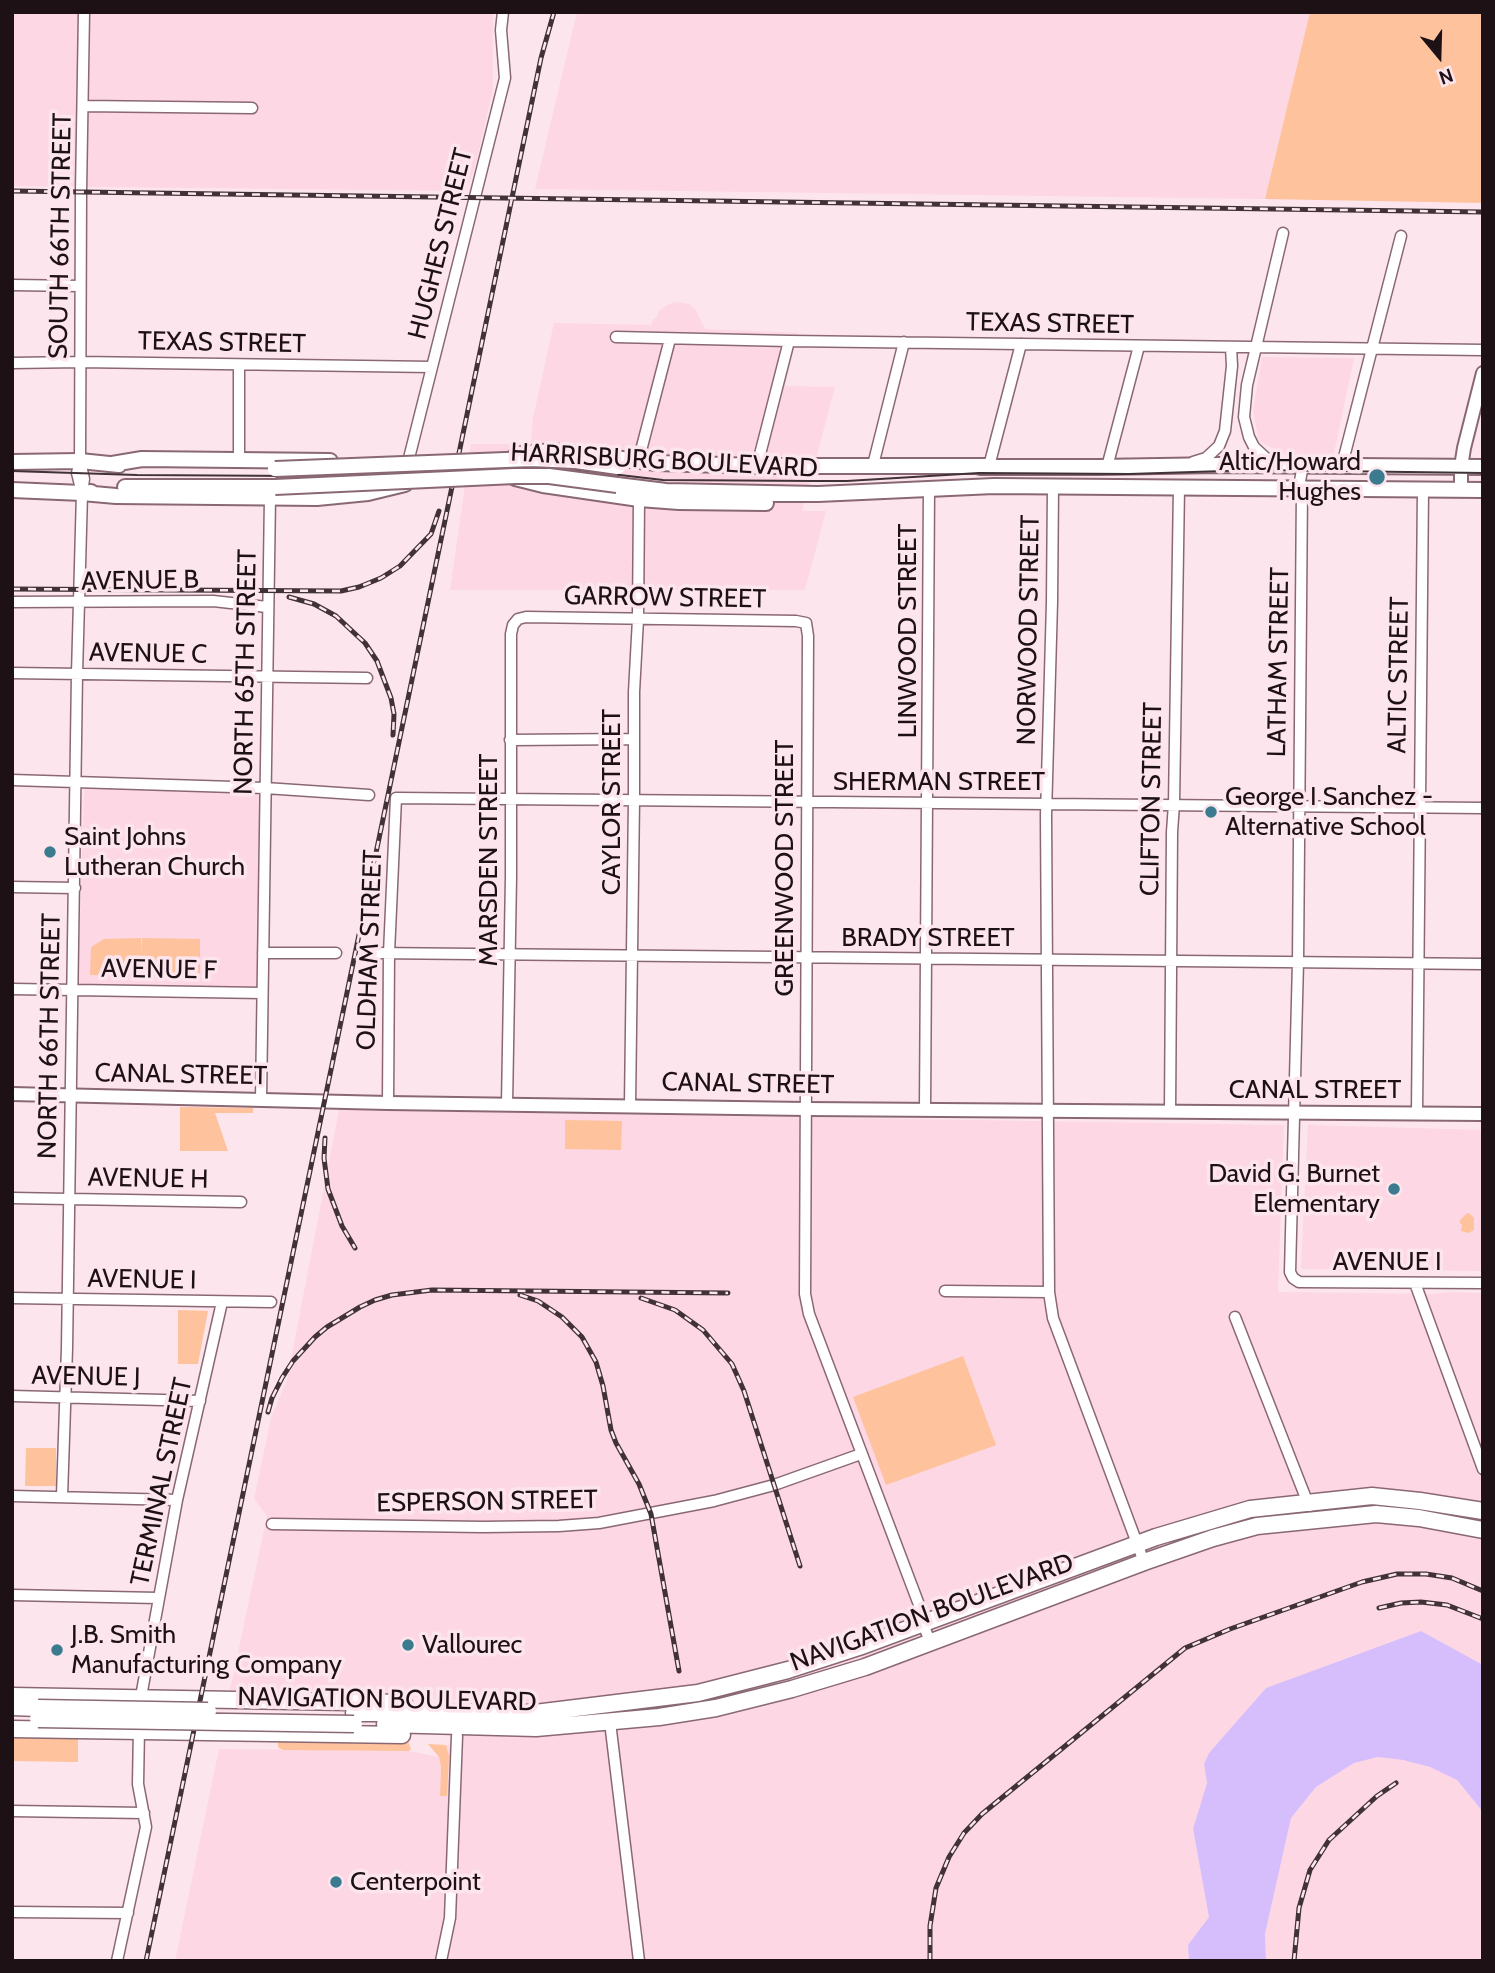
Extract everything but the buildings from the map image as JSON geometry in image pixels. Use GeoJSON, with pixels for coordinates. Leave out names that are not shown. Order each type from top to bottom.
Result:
{"type":"FeatureCollection","features":[{"type":"Feature","properties":{"kind":"main road"},"geometry":{"type":"LineString","coordinates":[[112,464],[142,459],[371,461],[467,469],[523,453],[552,451],[638,462],[757,466],[989,466]]}},
{"type":"Feature","properties":{"kind":"main road"},"geometry":{"type":"LineString","coordinates":[[522,480],[523,453]]}},
{"type":"Feature","properties":{"kind":"main road","name":"HARRISBURG BOULEVARD"},"geometry":{"type":"LineString","coordinates":[[12,462],[80,461],[134,468],[275,469],[531,459],[564,460],[663,472],[817,474],[989,466],[1483,467]]}},
{"type":"Feature","properties":{"kind":"main road"},"geometry":{"type":"LineString","coordinates":[[272,492],[317,498],[354,495],[435,478],[501,476],[543,485],[679,502],[822,503],[865,500],[929,489]]}},
{"type":"Feature","properties":{"kind":"main road","name":"HARRISBURG BOULEVARD"},"geometry":{"type":"LineString","coordinates":[[12,490],[82,493],[123,486],[272,492],[515,476],[549,476],[666,491],[818,495],[994,486],[1483,490]]}},
{"type":"Feature","properties":{"kind":"main road","name":"NAVIGATION BOULEVARD"},"geometry":{"type":"LineString","coordinates":[[536,1721],[603,1706],[698,1693],[788,1670],[923,1624],[1137,1544],[1250,1509],[1372,1496],[1483,1511]]}},
{"type":"Feature","properties":{"kind":"main road","name":"NAVIGATION BOULEVARD"},"geometry":{"type":"LineString","coordinates":[[12,1719],[38,1714],[610,1722],[659,1717],[716,1708],[865,1667],[1144,1562],[1257,1526],[1376,1514],[1419,1518],[1483,1530]]}},
{"type":"Feature","properties":{"kind":"main road"},"geometry":{"type":"LineString","coordinates":[[859,1647],[865,1667]]}},
{"type":"Feature","properties":{"kind":"main road"},"geometry":{"type":"LineString","coordinates":[[12,1696],[487,1704],[536,1721]]}},
{"type":"Feature","properties":{"kind":"main road"},"geometry":{"type":"LineString","coordinates":[[603,1706],[610,1722]]}},
{"type":"Feature","properties":{"kind":"main road","name":"NAVIGATION BOULEVARD"},"geometry":{"type":"LineString","coordinates":[[12,1707],[38,1714]]}},
{"type":"Feature","properties":{"kind":"main road"},"geometry":{"type":"LineString","coordinates":[[12,1729],[488,1736],[536,1721]]}},
{"type":"Feature","properties":{"kind":"street","name":"SOUTH 66TH STREET"},"geometry":{"type":"LineString","coordinates":[[82,493],[84,473],[80,461],[80,286],[84,12]]}},
{"type":"Feature","properties":{"kind":"street","name":"HUGHES STREET"},"geometry":{"type":"LineString","coordinates":[[405,484],[407,466],[505,79],[501,30],[503,12]]}},
{"type":"Feature","properties":{"kind":"street"},"geometry":{"type":"LineString","coordinates":[[83,106],[252,108]]}},
{"type":"Feature","properties":{"kind":"street"},"geometry":{"type":"LineString","coordinates":[[1283,233],[1247,385],[1244,417],[1249,437],[1259,454],[1267,459],[1296,465]]}},
{"type":"Feature","properties":{"kind":"street"},"geometry":{"type":"LineString","coordinates":[[1342,465],[1401,236]]}},
{"type":"Feature","properties":{"kind":"street"},"geometry":{"type":"LineString","coordinates":[[12,285],[80,286]]}},
{"type":"Feature","properties":{"kind":"street","name":"TEXAS STREET"},"geometry":{"type":"LineString","coordinates":[[616,337],[1483,350]]}},
{"type":"Feature","properties":{"kind":"street"},"geometry":{"type":"LineString","coordinates":[[638,462],[670,339]]}},
{"type":"Feature","properties":{"kind":"street"},"geometry":{"type":"LineString","coordinates":[[757,466],[789,341]]}},
{"type":"Feature","properties":{"kind":"street"},"geometry":{"type":"LineString","coordinates":[[873,465],[904,342]]}},
{"type":"Feature","properties":{"kind":"street"},"geometry":{"type":"LineString","coordinates":[[989,466],[1021,344]]}},
{"type":"Feature","properties":{"kind":"street"},"geometry":{"type":"LineString","coordinates":[[1107,467],[1139,346]]}},
{"type":"Feature","properties":{"kind":"street"},"geometry":{"type":"LineString","coordinates":[[1184,465],[1206,458],[1219,446],[1225,431],[1232,366],[1231,346]]}},
{"type":"Feature","properties":{"kind":"street","name":"TEXAS STREET"},"geometry":{"type":"LineString","coordinates":[[12,363],[432,367]]}},
{"type":"Feature","properties":{"kind":"street"},"geometry":{"type":"LineString","coordinates":[[239,365],[239,460]]}},
{"type":"Feature","properties":{"kind":"street"},"geometry":{"type":"LineString","coordinates":[[1461,490],[1461,467],[1483,373]]}},
{"type":"Feature","properties":{"kind":"street","name":"LATHAM STREET"},"geometry":{"type":"LineString","coordinates":[[1293,1278],[1289,1266],[1298,962],[1302,488],[1300,471],[1296,465]]}},
{"type":"Feature","properties":{"kind":"street","name":"NORWOOD STREET"},"geometry":{"type":"LineString","coordinates":[[1053,486],[1046,804],[1049,1292],[1053,1318],[1144,1562]]}},
{"type":"Feature","properties":{"kind":"street","name":"CLIFTON STREET"},"geometry":{"type":"LineString","coordinates":[[1170,1112],[1179,487]]}},
{"type":"Feature","properties":{"kind":"street","name":"LINWOOD STREET"},"geometry":{"type":"LineString","coordinates":[[925,1110],[929,489]]}},
{"type":"Feature","properties":{"kind":"street","name":"ALTIC STREET"},"geometry":{"type":"LineString","coordinates":[[1417,1113],[1423,489]]}},
{"type":"Feature","properties":{"kind":"street","name":"NORTH 65TH STREET"},"geometry":{"type":"LineString","coordinates":[[261,1099],[267,607],[272,492]]}},
{"type":"Feature","properties":{"kind":"street","name":"NORTH 66TH STREET"},"geometry":{"type":"LineString","coordinates":[[62,1496],[82,493]]}},
{"type":"Feature","properties":{"kind":"street","name":"CAYLOR STREET"},"geometry":{"type":"LineString","coordinates":[[630,1105],[633,739],[639,499]]}},
{"type":"Feature","properties":{"kind":"street","name":"AVENUE B"},"geometry":{"type":"LineString","coordinates":[[12,602],[213,601],[267,607]]}},
{"type":"Feature","properties":{"kind":"street","name":"GARROW STREET"},"geometry":{"type":"LineString","coordinates":[[518,619],[796,621],[806,624],[806,628]]}},
{"type":"Feature","properties":{"kind":"street","name":"MARSDEN STREET"},"geometry":{"type":"LineString","coordinates":[[507,1104],[511,634],[518,619]]}},
{"type":"Feature","properties":{"kind":"street","name":"GREENWOOD STREET"},"geometry":{"type":"LineString","coordinates":[[806,628],[804,1267],[807,1306],[921,1610],[930,1644]]}},
{"type":"Feature","properties":{"kind":"street","name":"AVENUE C"},"geometry":{"type":"LineString","coordinates":[[12,673],[367,678]]}},
{"type":"Feature","properties":{"kind":"street"},"geometry":{"type":"LineString","coordinates":[[510,740],[633,739]]}},
{"type":"Feature","properties":{"kind":"street"},"geometry":{"type":"LineString","coordinates":[[12,780],[265,788],[369,795]]}},
{"type":"Feature","properties":{"kind":"street","name":"SHERMAN STREET"},"geometry":{"type":"LineString","coordinates":[[396,798],[1483,807]]}},
{"type":"Feature","properties":{"kind":"street","name":"OLDHAM STREET"},"geometry":{"type":"LineString","coordinates":[[388,1103],[389,953],[396,798]]}},
{"type":"Feature","properties":{"kind":"street"},"geometry":{"type":"LineString","coordinates":[[12,887],[75,888]]}},
{"type":"Feature","properties":{"kind":"street"},"geometry":{"type":"LineString","coordinates":[[263,953],[335,953]]}},
{"type":"Feature","properties":{"kind":"street","name":"BRADY STREET"},"geometry":{"type":"LineString","coordinates":[[373,953],[1483,964]]}},
{"type":"Feature","properties":{"kind":"street","name":"AVENUE F"},"geometry":{"type":"LineString","coordinates":[[12,989],[262,993]]}},
{"type":"Feature","properties":{"kind":"street","name":"CANAL STREET"},"geometry":{"type":"LineString","coordinates":[[12,1094],[806,1109],[1483,1114]]}},
{"type":"Feature","properties":{"kind":"street","name":"AVENUE H"},"geometry":{"type":"LineString","coordinates":[[12,1198],[240,1202]]}},
{"type":"Feature","properties":{"kind":"street","name":"AVENUE I"},"geometry":{"type":"LineString","coordinates":[[1293,1278],[1300,1282],[1483,1283]]}},
{"type":"Feature","properties":{"kind":"street"},"geometry":{"type":"LineString","coordinates":[[1415,1283],[1483,1469]]}},
{"type":"Feature","properties":{"kind":"street"},"geometry":{"type":"LineString","coordinates":[[945,1291],[1049,1292]]}},
{"type":"Feature","properties":{"kind":"street","name":"AVENUE I"},"geometry":{"type":"LineString","coordinates":[[12,1298],[271,1302]]}},
{"type":"Feature","properties":{"kind":"street","name":"TERMINAL STREET"},"geometry":{"type":"LineString","coordinates":[[117,1961],[146,1827],[138,1784],[141,1698],[177,1500],[222,1301]]}},
{"type":"Feature","properties":{"kind":"street"},"geometry":{"type":"LineString","coordinates":[[1235,1317],[1315,1519]]}},
{"type":"Feature","properties":{"kind":"street","name":"AVENUE J"},"geometry":{"type":"LineString","coordinates":[[12,1396],[200,1401]]}},
{"type":"Feature","properties":{"kind":"street","name":"ESPERSON STREET"},"geometry":{"type":"LineString","coordinates":[[272,1524],[483,1527],[599,1523],[714,1501],[774,1485],[861,1454]]}},
{"type":"Feature","properties":{"kind":"street"},"geometry":{"type":"LineString","coordinates":[[12,1496],[177,1500]]}},
{"type":"Feature","properties":{"kind":"street"},"geometry":{"type":"LineString","coordinates":[[12,1595],[158,1598]]}},
{"type":"Feature","properties":{"kind":"street"},"geometry":{"type":"LineString","coordinates":[[610,1722],[639,1961]]}},
{"type":"Feature","properties":{"kind":"street"},"geometry":{"type":"LineString","coordinates":[[441,1961],[450,1918],[457,1736]]}},
{"type":"Feature","properties":{"kind":"street"},"geometry":{"type":"LineString","coordinates":[[12,1811],[144,1813]]}},
{"type":"Feature","properties":{"kind":"street"},"geometry":{"type":"LineString","coordinates":[[12,1912],[128,1913]]}},
{"type":"Feature","properties":{"kind":"shaded area"},"geometry":{"type":"Polygon","coordinates":[[[12,12],[493,12],[493,90],[475,167],[466,191],[12,186],[12,12]]]}},
{"type":"Feature","properties":{"kind":"shaded area"},"geometry":{"type":"Polygon","coordinates":[[[577,12],[1310,12],[1265,199],[535,189],[577,12]]]}},
{"type":"Feature","properties":{"kind":"shaded area"},"geometry":{"type":"Polygon","coordinates":[[[1310,12],[1483,12],[1483,203],[1265,199],[1310,12]]]}},
{"type":"Feature","properties":{"kind":"shaded area"},"geometry":{"type":"Polygon","coordinates":[[[675,302],[689,304],[695,309],[705,329],[798,333],[785,386],[835,387],[802,511],[826,511],[805,590],[450,590],[471,444],[531,444],[533,418],[554,323],[651,325],[660,310],[675,302]]]}},
{"type":"Feature","properties":{"kind":"shaded area"},"geometry":{"type":"Polygon","coordinates":[[[1262,357],[1354,358],[1333,458],[1290,457],[1259,441],[1253,412],[1262,357]]]}},
{"type":"Feature","properties":{"kind":"shaded area"},"geometry":{"type":"Polygon","coordinates":[[[84,787],[260,793],[258,987],[78,985],[84,787]]]}},
{"type":"Feature","properties":{"kind":"shaded area"},"geometry":{"type":"Polygon","coordinates":[[[141,938],[141,955],[142,938],[200,939],[200,977],[90,975],[91,947],[104,939],[141,938]]]}},
{"type":"Feature","properties":{"kind":"shaded area"},"geometry":{"type":"Polygon","coordinates":[[[180,1107],[253,1108],[253,1113],[215,1113],[228,1151],[180,1151],[180,1107]]]}},
{"type":"Feature","properties":{"kind":"shaded area"},"geometry":{"type":"Polygon","coordinates":[[[339,1110],[1284,1125],[1278,1292],[1483,1293],[1483,1665],[1421,1631],[1266,1688],[1209,1753],[1204,1764],[1207,1783],[1193,1830],[1209,1917],[1188,1945],[1189,1961],[175,1961],[219,1749],[409,1751],[439,1757],[440,1795],[446,1796],[449,1756],[446,1745],[462,1744],[467,1700],[230,1690],[267,1516],[254,1499],[271,1418],[287,1380],[339,1110]]]}},
{"type":"Feature","properties":{"kind":"shaded area"},"geometry":{"type":"Polygon","coordinates":[[[565,1120],[622,1121],[621,1150],[565,1149],[565,1120]]]}},
{"type":"Feature","properties":{"kind":"shaded area","name":"David G. Burnet Elementary"},"geometry":{"type":"Polygon","coordinates":[[[1308,1125],[1483,1130],[1483,1271],[1301,1269],[1308,1125]]]}},
{"type":"Feature","properties":{"kind":"shaded area"},"geometry":{"type":"Polygon","coordinates":[[[1469,1213],[1474,1218],[1474,1230],[1468,1233],[1461,1231],[1460,1220],[1469,1213]]]}},
{"type":"Feature","properties":{"kind":"shaded area"},"geometry":{"type":"Polygon","coordinates":[[[178,1310],[208,1311],[198,1364],[178,1364],[178,1310]]]}},
{"type":"Feature","properties":{"kind":"shaded area"},"geometry":{"type":"Polygon","coordinates":[[[963,1356],[996,1445],[886,1485],[853,1397],[963,1356]]]}},
{"type":"Feature","properties":{"kind":"shaded area"},"geometry":{"type":"Polygon","coordinates":[[[26,1448],[56,1448],[56,1486],[25,1486],[26,1448]]]}},
{"type":"Feature","properties":{"kind":"shaded area"},"geometry":{"type":"Polygon","coordinates":[[[1421,1631],[1483,1665],[1483,1812],[1457,1780],[1430,1767],[1378,1757],[1354,1763],[1316,1787],[1291,1818],[1265,1934],[1266,1961],[1189,1961],[1188,1945],[1209,1917],[1193,1829],[1207,1783],[1204,1764],[1209,1753],[1266,1688],[1421,1631]]]}},
{"type":"Feature","properties":{"kind":"shaded area"},"geometry":{"type":"Polygon","coordinates":[[[12,1737],[78,1737],[78,1762],[12,1761],[12,1737]]]}},
{"type":"Feature","properties":{"kind":"shaded area"},"geometry":{"type":"Polygon","coordinates":[[[280,1739],[408,1741],[411,1749],[283,1750],[278,1747],[280,1739]]]}},
{"type":"Feature","properties":{"kind":"shaded area"},"geometry":{"type":"Polygon","coordinates":[[[428,1744],[446,1745],[449,1756],[447,1796],[440,1796],[439,1757],[428,1744]]]}},
{"type":"Feature","properties":{"kind":"shaded area"},"geometry":{"type":"Polygon","coordinates":[[[1378,1757],[1430,1767],[1457,1780],[1483,1812],[1483,1961],[1266,1961],[1265,1934],[1291,1818],[1316,1787],[1354,1763],[1378,1757]]]}},
{"type":"Feature","properties":{"kind":"tram line"},"geometry":{"type":"LineString","coordinates":[[12,471],[298,476],[551,467],[663,480],[816,481],[979,473],[1129,474],[1256,470],[1483,473]]}},
{"type":"Feature","properties":{"kind":"railway"},"geometry":{"type":"LineString","coordinates":[[146,1961],[541,58],[554,12]]}},
{"type":"Feature","properties":{"kind":"railway"},"geometry":{"type":"LineString","coordinates":[[12,191],[1483,212]]}},
{"type":"Feature","properties":{"kind":"railway"},"geometry":{"type":"LineString","coordinates":[[12,589],[341,591],[381,578],[400,566],[431,534],[439,511]]}},
{"type":"Feature","properties":{"kind":"railway"},"geometry":{"type":"LineString","coordinates":[[289,597],[314,604],[336,616],[365,643],[377,661],[391,698],[394,714],[393,735]]}},
{"type":"Feature","properties":{"kind":"railway"},"geometry":{"type":"LineString","coordinates":[[325,1138],[324,1158],[328,1189],[342,1226],[355,1248]]}},
{"type":"Feature","properties":{"kind":"railway"},"geometry":{"type":"LineString","coordinates":[[268,1412],[282,1378],[315,1337],[360,1307],[392,1295],[432,1290],[728,1293]]}},
{"type":"Feature","properties":{"kind":"railway"},"geometry":{"type":"LineString","coordinates":[[520,1295],[538,1301],[562,1317],[582,1337],[596,1362],[611,1430],[651,1514],[679,1671]]}},
{"type":"Feature","properties":{"kind":"railway"},"geometry":{"type":"LineString","coordinates":[[641,1298],[675,1310],[703,1330],[732,1364],[744,1391],[800,1566]]}},
{"type":"Feature","properties":{"kind":"railway"},"geometry":{"type":"LineString","coordinates":[[930,1961],[930,1926],[936,1888],[949,1857],[964,1833],[982,1814],[1185,1648],[1362,1582],[1397,1574],[1426,1574],[1452,1578],[1483,1591]]}},
{"type":"Feature","properties":{"kind":"railway"},"geometry":{"type":"LineString","coordinates":[[1379,1608],[1421,1602],[1447,1605],[1483,1619]]}},
{"type":"Feature","properties":{"kind":"railway"},"geometry":{"type":"LineString","coordinates":[[1294,1961],[1299,1908],[1310,1870],[1329,1840],[1377,1796],[1396,1783]]}},
{"type":"Feature","properties":{"kind":"place","name":"Altic/Howard Hughes"},"geometry":{"type":"Point","coordinates":[1377,477]}},
{"type":"Feature","properties":{"kind":"place","name":"George I Sanchez - Alternative School"},"geometry":{"type":"Point","coordinates":[1211,812]}},
{"type":"Feature","properties":{"kind":"place","name":"Saint Johns Lutheran Church"},"geometry":{"type":"Point","coordinates":[50,852]}},
{"type":"Feature","properties":{"kind":"place","name":"David G. Burnet Elementary"},"geometry":{"type":"Point","coordinates":[1394,1189]}},
{"type":"Feature","properties":{"kind":"place","name":"Vallourec"},"geometry":{"type":"Point","coordinates":[408,1645]}},
{"type":"Feature","properties":{"kind":"place","name":"J.B. Smith Manufacturing Company"},"geometry":{"type":"Point","coordinates":[57,1650]}},
{"type":"Feature","properties":{"kind":"place","name":"Centerpoint"},"geometry":{"type":"Point","coordinates":[336,1882]}}]}
